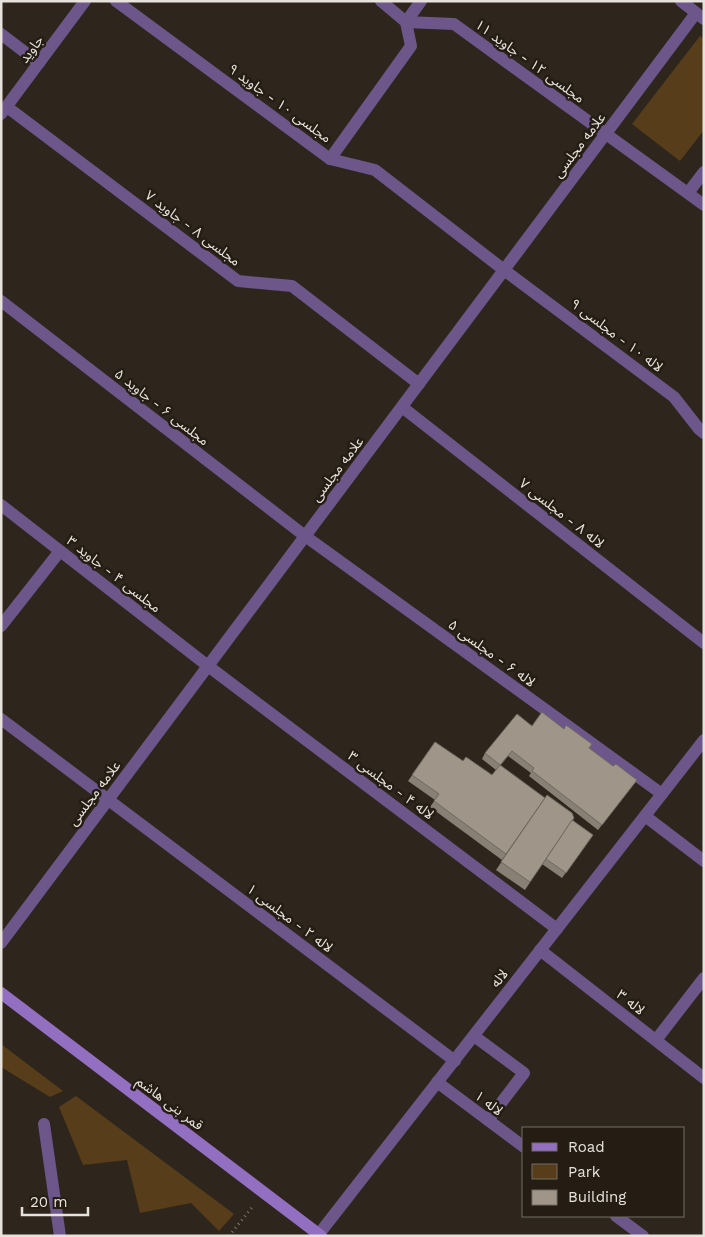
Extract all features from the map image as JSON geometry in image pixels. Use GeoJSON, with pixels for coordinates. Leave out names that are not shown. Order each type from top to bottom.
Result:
{"type":"FeatureCollection","features":[{"type":"Feature","properties":{"kind":"street","name":"جاوید"},"geometry":{"type":"LineString","coordinates":[[4,110],[85,1]]}},
{"type":"Feature","properties":{"kind":"street","name":"مجلسی ۱۰ - جاوید ۹"},"geometry":{"type":"LineString","coordinates":[[116,1],[330,159],[374,170],[504,270]]}},
{"type":"Feature","properties":{"kind":"street"},"geometry":{"type":"LineString","coordinates":[[330,159],[411,46],[406,22],[380,1]]}},
{"type":"Feature","properties":{"kind":"street"},"geometry":{"type":"LineString","coordinates":[[406,22],[420,1]]}},
{"type":"Feature","properties":{"kind":"street"},"geometry":{"type":"LineString","coordinates":[[681,1],[700,16]]}},
{"type":"Feature","properties":{"kind":"street","name":"علامه مجلسی"},"geometry":{"type":"LineString","coordinates":[[1,943],[606,134],[700,16]]}},
{"type":"Feature","properties":{"kind":"street","name":"مجلسی ۱۲ - جاوید ۱۱"},"geometry":{"type":"LineString","coordinates":[[406,22],[454,24],[704,204]]}},
{"type":"Feature","properties":{"kind":"street"},"geometry":{"type":"LineString","coordinates":[[1,34],[39,63]]}},
{"type":"Feature","properties":{"kind":"street","name":"مجلسی ۸ - جاوید ۷"},"geometry":{"type":"LineString","coordinates":[[4,110],[238,281],[292,286],[419,384]]}},
{"type":"Feature","properties":{"kind":"street"},"geometry":{"type":"LineString","coordinates":[[688,193],[704,172]]}},
{"type":"Feature","properties":{"kind":"street","name":"لاله ۱۰ - مجلسی ۹"},"geometry":{"type":"LineString","coordinates":[[504,270],[674,397],[702,428]]}},
{"type":"Feature","properties":{"kind":"street","name":"مجلسی ۶ - جاوید ۵"},"geometry":{"type":"LineString","coordinates":[[1,301],[305,536]]}},
{"type":"Feature","properties":{"kind":"street","name":"لاله ۸ - مجلسی ۷"},"geometry":{"type":"LineString","coordinates":[[402,407],[704,644]]}},
{"type":"Feature","properties":{"kind":"street","name":"مجلسی ۴ - جاوید ۳"},"geometry":{"type":"LineString","coordinates":[[1,505],[208,666]]}},
{"type":"Feature","properties":{"kind":"street","name":"لاله ۶ - مجلسی ۵"},"geometry":{"type":"LineString","coordinates":[[305,536],[662,794]]}},
{"type":"Feature","properties":{"kind":"street"},"geometry":{"type":"LineString","coordinates":[[1,626],[60,551]]}},
{"type":"Feature","properties":{"kind":"street","name":"لاله ۴ - مجلسی ۳"},"geometry":{"type":"LineString","coordinates":[[208,666],[557,928]]}},
{"type":"Feature","properties":{"kind":"street","name":"لاله ۲ - مجلسی ۱"},"geometry":{"type":"LineString","coordinates":[[1,719],[454,1061]]}},
{"type":"Feature","properties":{"kind":"street","name":"لاله"},"geometry":{"type":"LineString","coordinates":[[320,1235],[704,740]]}},
{"type":"Feature","properties":{"kind":"street"},"geometry":{"type":"LineString","coordinates":[[644,816],[704,861]]}},
{"type":"Feature","properties":{"kind":"street","name":"لاله ۳"},"geometry":{"type":"LineString","coordinates":[[540,950],[704,1078]]}},
{"type":"Feature","properties":{"kind":"street"},"geometry":{"type":"LineString","coordinates":[[656,1040],[704,978]]}},
{"type":"Feature","properties":{"kind":"street","name":"قمر بنی هاشم"},"geometry":{"type":"LineString","coordinates":[[1,993],[320,1235]]}},
{"type":"Feature","properties":{"kind":"street"},"geometry":{"type":"LineString","coordinates":[[474,1036],[524,1073],[488,1120]]}},
{"type":"Feature","properties":{"kind":"street","name":"لاله ۱"},"geometry":{"type":"LineString","coordinates":[[437,1082],[522,1146]]}},
{"type":"Feature","properties":{"kind":"street"},"geometry":{"type":"LineString","coordinates":[[44,1124],[60,1236]]}},
{"type":"Feature","properties":{"kind":"street"},"geometry":{"type":"LineString","coordinates":[[617,1217],[642,1236]]}},
{"type":"Feature","properties":{"kind":"path"},"geometry":{"type":"LineString","coordinates":[[229,1236],[247,1215]]}},
{"type":"Feature","properties":{"kind":"green space"},"geometry":{"type":"Polygon","coordinates":[[[700,36],[704,39],[704,130],[680,161],[632,124],[700,36]]]}},
{"type":"Feature","properties":{"kind":"green space"},"geometry":{"type":"Polygon","coordinates":[[[1,1044],[63,1091],[50,1097],[1,1067],[1,1044]]]}},
{"type":"Feature","properties":{"kind":"green space"},"geometry":{"type":"Polygon","coordinates":[[[76,1096],[234,1214],[219,1231],[191,1203],[140,1213],[127,1160],[83,1165],[59,1107],[76,1096]]]}},
{"type":"Feature","properties":{"kind":"building"},"geometry":{"type":"Polygon","coordinates":[[[542,712],[564,729],[566,725],[592,744],[589,748],[613,766],[616,764],[637,780],[602,825],[532,771],[534,768],[512,751],[500,765],[485,753],[517,714],[532,726],[542,712]]]}},
{"type":"Feature","properties":{"kind":"building"},"geometry":{"type":"Polygon","coordinates":[[[435,742],[463,761],[466,757],[492,775],[500,765],[545,798],[506,854],[434,801],[439,794],[412,775],[435,742]]]}},
{"type":"Feature","properties":{"kind":"building"},"geometry":{"type":"Polygon","coordinates":[[[547,795],[572,813],[574,818],[530,882],[501,862],[547,795]]]}},
{"type":"Feature","properties":{"kind":"building"},"geometry":{"type":"Polygon","coordinates":[[[572,820],[593,835],[566,873],[546,859],[572,820]]]}}]}
